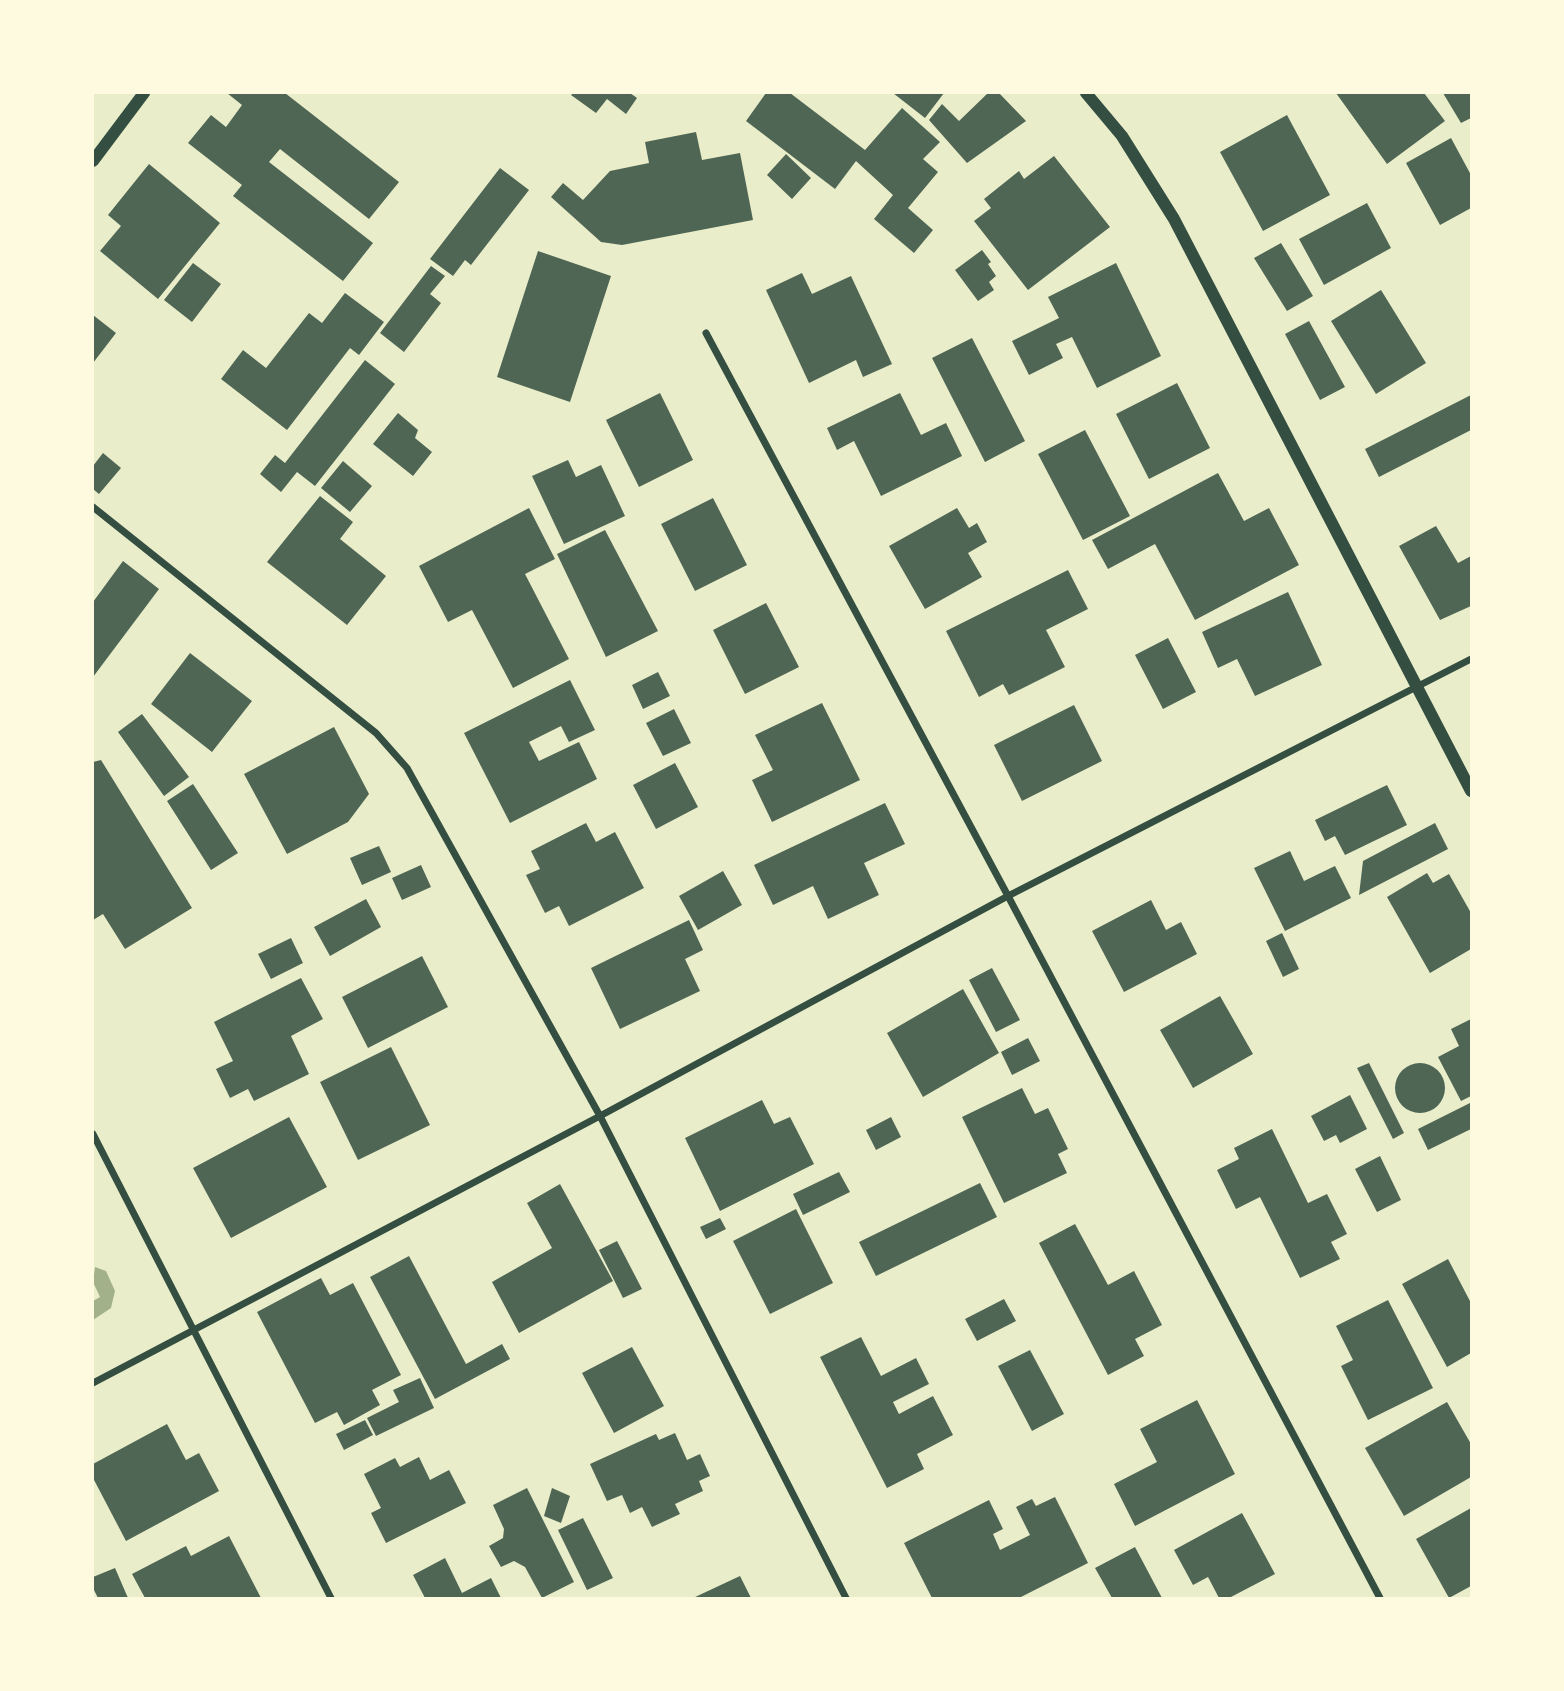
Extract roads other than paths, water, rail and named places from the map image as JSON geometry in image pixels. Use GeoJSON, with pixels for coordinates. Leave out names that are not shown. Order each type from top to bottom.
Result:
{"type":"FeatureCollection","features":[{"type":"Feature","properties":{"kind":"street"},"geometry":{"type":"LineString","coordinates":[[93,160],[144,93]]}},
{"type":"Feature","properties":{"kind":"street"},"geometry":{"type":"LineString","coordinates":[[1086,93],[1122,136],[1174,219],[1419,686],[1471,791]]}},
{"type":"Feature","properties":{"kind":"street"},"geometry":{"type":"LineString","coordinates":[[706,333],[1380,1598]]}},
{"type":"Feature","properties":{"kind":"street"},"geometry":{"type":"LineString","coordinates":[[93,507],[376,733],[407,768],[600,1116],[846,1598]]}},
{"type":"Feature","properties":{"kind":"street"},"geometry":{"type":"LineString","coordinates":[[93,1383],[600,1116],[1008,896],[1471,659]]}},
{"type":"Feature","properties":{"kind":"street"},"geometry":{"type":"LineString","coordinates":[[93,1134],[331,1598]]}}]}
